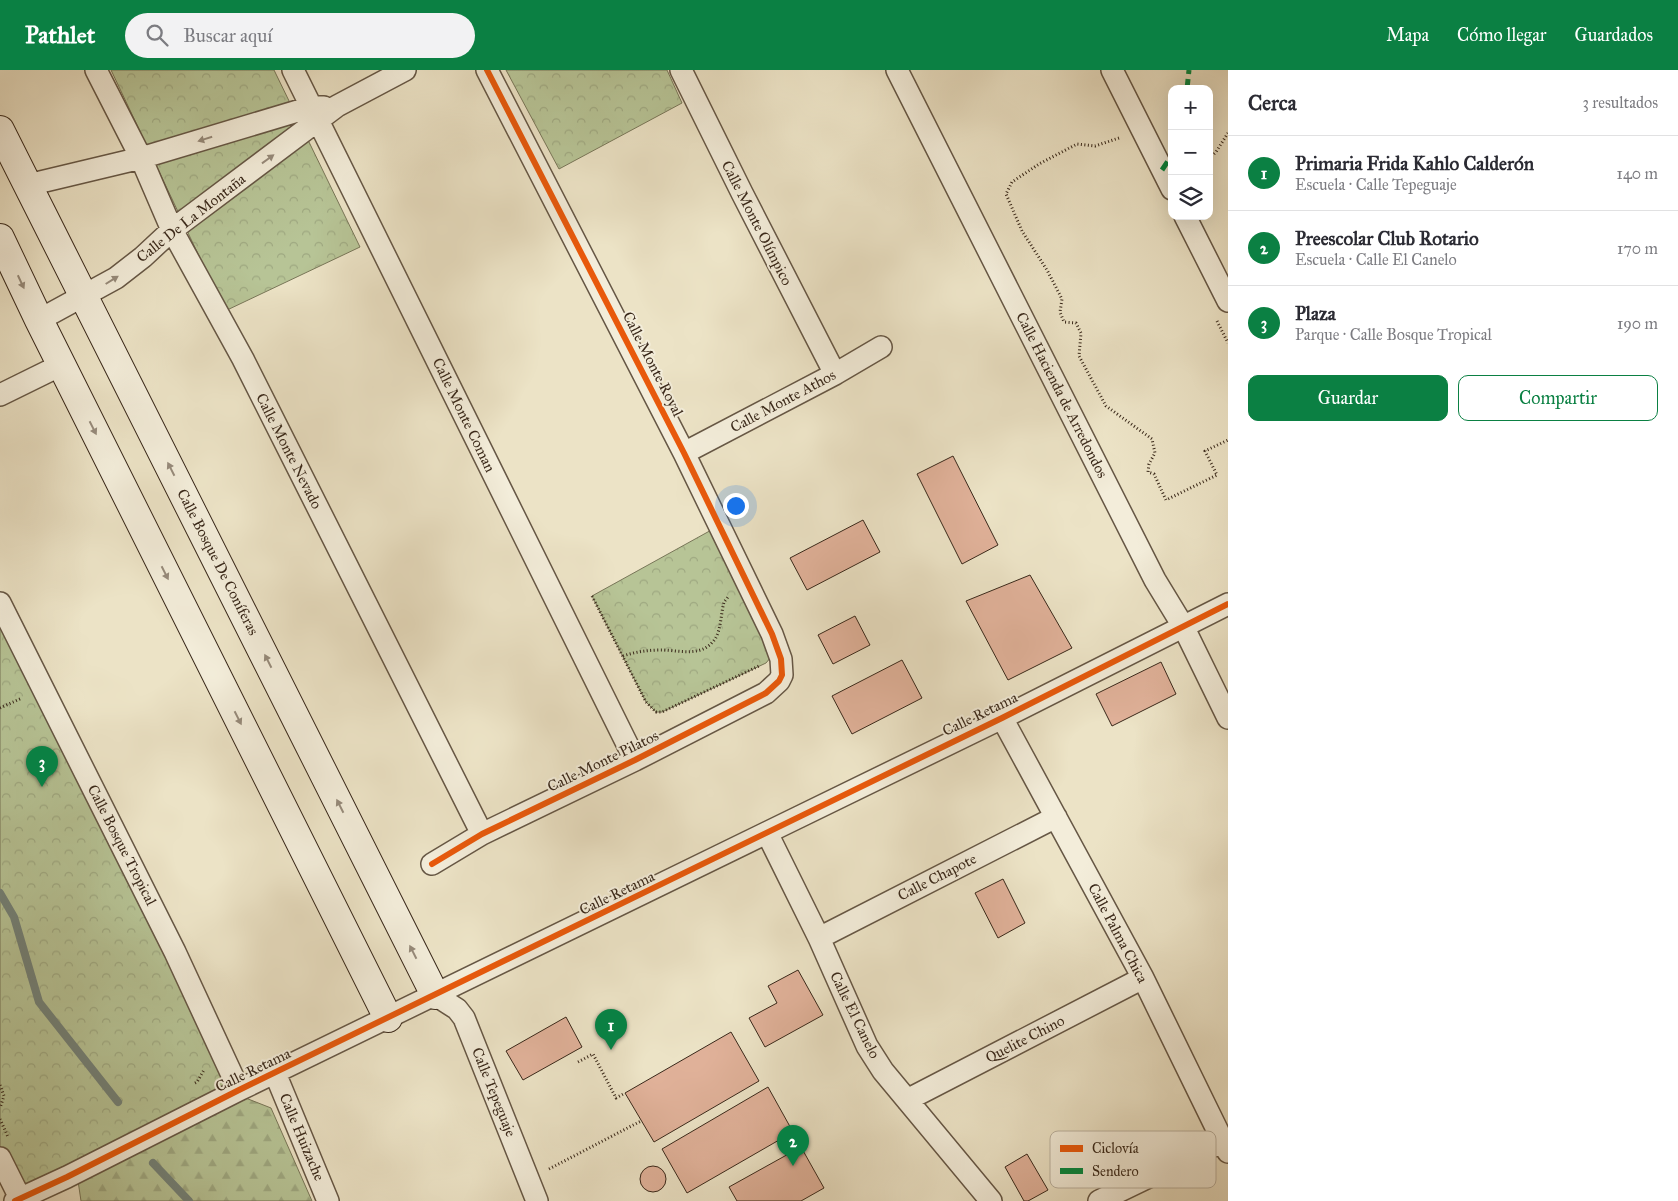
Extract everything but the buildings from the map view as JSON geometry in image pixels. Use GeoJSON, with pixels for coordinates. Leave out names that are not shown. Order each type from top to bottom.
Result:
{"type":"FeatureCollection","features":[{"type":"Feature","properties":{"kind":"street","name":"Calle Monte Nevado"},"geometry":{"type":"LineString","coordinates":[[96,70],[141,158],[172,230],[243,359],[482,834]]}},
{"type":"Feature","properties":{"kind":"street","name":"Calle Monte Coman"},"geometry":{"type":"LineString","coordinates":[[293,70],[635,760]]}},
{"type":"Feature","properties":{"kind":"street"},"geometry":{"type":"LineString","coordinates":[[28,185],[315,114],[337,106],[405,70]]}},
{"type":"Feature","properties":{"kind":"street","name":"Calle Monte Royal"},"geometry":{"type":"LineString","coordinates":[[487,70],[684,453],[772,634],[781,659],[774,669]]}},
{"type":"Feature","properties":{"kind":"street","name":"Calle Monte Olímpico"},"geometry":{"type":"LineString","coordinates":[[681,70],[835,374]]}},
{"type":"Feature","properties":{"kind":"street","name":"Calle Hacienda de Arredondos"},"geometry":{"type":"LineString","coordinates":[[897,70],[1146,562],[1182,626],[1228,718]]}},
{"type":"Feature","properties":{"kind":"street"},"geometry":{"type":"LineString","coordinates":[[1112,70],[1168,181]]}},
{"type":"Feature","properties":{"kind":"street","name":"Calle De La Montaña"},"geometry":{"type":"LineString","coordinates":[[39,320],[116,278],[315,114]]}},
{"type":"Feature","properties":{"kind":"street","name":"Calle Bosque De Coníferas"},"geometry":{"type":"LineString","coordinates":[[0,130],[435,995]]}},
{"type":"Feature","properties":{"kind":"street"},"geometry":{"type":"LineString","coordinates":[[1187,220],[1228,301]]}},
{"type":"Feature","properties":{"kind":"street"},"geometry":{"type":"LineString","coordinates":[[0,238],[39,320],[388,1018]]}},
{"type":"Feature","properties":{"kind":"street","name":"Calle Monte Athos"},"geometry":{"type":"LineString","coordinates":[[684,453],[835,374],[880,347]]}},
{"type":"Feature","properties":{"kind":"street"},"geometry":{"type":"LineString","coordinates":[[0,395],[62,365]]}},
{"type":"Feature","properties":{"kind":"street","name":"Calle Bosque Tropical"},"geometry":{"type":"LineString","coordinates":[[0,603],[175,952],[239,1090]]}},
{"type":"Feature","properties":{"kind":"street","name":"Calle Retama"},"geometry":{"type":"LineString","coordinates":[[17,1200],[1002,718],[1228,604]]}},
{"type":"Feature","properties":{"kind":"street","name":"Calle Monte Pilatos"},"geometry":{"type":"LineString","coordinates":[[432,864],[482,834],[635,760],[766,693],[779,681],[774,669]]}},
{"type":"Feature","properties":{"kind":"street","name":"Calle Palma Chica"},"geometry":{"type":"LineString","coordinates":[[1002,718],[1143,978],[1225,1147]]}},
{"type":"Feature","properties":{"kind":"street","name":"Calle Chapote"},"geometry":{"type":"LineString","coordinates":[[819,938],[1056,817]]}},
{"type":"Feature","properties":{"kind":"street","name":"Calle El Canelo"},"geometry":{"type":"LineString","coordinates":[[767,833],[819,938],[867,1046],[883,1071],[991,1201]]}},
{"type":"Feature","properties":{"kind":"street","name":"Quelite Chino"},"geometry":{"type":"LineString","coordinates":[[907,1100],[1143,978]]}},
{"type":"Feature","properties":{"kind":"street","name":"Calle Tepeguaje"},"geometry":{"type":"LineString","coordinates":[[435,995],[457,1009],[464,1018],[537,1201]]}},
{"type":"Feature","properties":{"kind":"street","name":"Calle Huizache"},"geometry":{"type":"LineString","coordinates":[[275,1074],[328,1201]]}},
{"type":"Feature","properties":{"kind":"street"},"geometry":{"type":"LineString","coordinates":[[0,1158],[17,1200]]}},
{"type":"Feature","properties":{"kind":"street"},"geometry":{"type":"LineString","coordinates":[[1099,1201],[1129,1188]]}},
{"type":"Feature","properties":{"kind":"path"},"geometry":{"type":"LineString","coordinates":[[1213,155],[1228,133]]}},
{"type":"Feature","properties":{"kind":"path"},"geometry":{"type":"LineString","coordinates":[[1125,136],[1095,146],[1077,144],[1039,164],[1012,182],[1006,194],[1022,231],[1047,270],[1062,299],[1060,312],[1064,322],[1076,323],[1081,334],[1079,356],[1106,406],[1152,439],[1155,453],[1149,464],[1148,472],[1154,474],[1166,500],[1217,475],[1205,451],[1228,440]]}},
{"type":"Feature","properties":{"kind":"path"},"geometry":{"type":"LineString","coordinates":[[622,656],[637,651],[685,652],[702,649],[715,639],[724,602],[730,595]]}},
{"type":"Feature","properties":{"kind":"path"},"geometry":{"type":"LineString","coordinates":[[592,596],[646,702],[656,712],[662,712],[774,669]]}},
{"type":"Feature","properties":{"kind":"path"},"geometry":{"type":"LineString","coordinates":[[18,690],[26,706]]}},
{"type":"Feature","properties":{"kind":"path"},"geometry":{"type":"LineString","coordinates":[[0,708],[22,698]]}},
{"type":"Feature","properties":{"kind":"path"},"geometry":{"type":"LineString","coordinates":[[578,1062],[593,1054],[616,1098],[625,1094]]}},
{"type":"Feature","properties":{"kind":"path"},"geometry":{"type":"LineString","coordinates":[[189,1086],[197,1082],[208,1064]]}},
{"type":"Feature","properties":{"kind":"path"},"geometry":{"type":"LineString","coordinates":[[0,1085],[4,1096],[0,1108]]}},
{"type":"Feature","properties":{"kind":"path"},"geometry":{"type":"LineString","coordinates":[[528,1179],[641,1121]]}},
{"type":"Feature","properties":{"kind":"green space"},"geometry":{"type":"Polygon","coordinates":[[[111,70],[274,70],[360,247],[225,311],[111,70]]]}},
{"type":"Feature","properties":{"kind":"green space"},"geometry":{"type":"Polygon","coordinates":[[[506,70],[667,70],[682,103],[559,169],[506,70]]]}},
{"type":"Feature","properties":{"kind":"green space"},"geometry":{"type":"Polygon","coordinates":[[[715,528],[771,657],[766,663],[662,712],[656,712],[646,702],[592,596],[715,528]]]}},
{"type":"Feature","properties":{"kind":"green space"},"geometry":{"type":"Polygon","coordinates":[[[0,617],[238,1095],[23,1201],[0,1162],[0,617]]]}},
{"type":"Feature","properties":{"kind":"green space"},"geometry":{"type":"Polygon","coordinates":[[[238,1095],[271,1108],[312,1201],[81,1201],[77,1174],[238,1095]]]}},
{"type":"Feature","properties":{"kind":"waterway"},"geometry":{"type":"LineString","coordinates":[[0,893],[14,917],[39,1002],[118,1102]]}},
{"type":"Feature","properties":{"kind":"waterway"},"geometry":{"type":"LineString","coordinates":[[153,1163],[189,1201]]}},
{"type":"Feature","properties":{"kind":"marked path"},"geometry":{"type":"LineString","coordinates":[[1187,85],[1189,70]]}},
{"type":"Feature","properties":{"kind":"marked path"},"geometry":{"type":"LineString","coordinates":[[1162,170],[1168,161]]}},
{"type":"Feature","properties":{"kind":"cycle path"},"geometry":{"type":"LineString","coordinates":[[432,864],[482,834],[635,760],[766,693],[779,681],[782,675],[781,659],[772,634],[684,453],[487,70]]}},
{"type":"Feature","properties":{"kind":"cycle path"},"geometry":{"type":"LineString","coordinates":[[15,1201],[1002,718],[1228,604]]}},
{"type":"Feature","properties":{"kind":"place","name":"Plaza"},"geometry":{"type":"Point","coordinates":[42,787]}},
{"type":"Feature","properties":{"kind":"place","name":"Primaria Frida Kahlo Calderón"},"geometry":{"type":"Point","coordinates":[611,1050]}},
{"type":"Feature","properties":{"kind":"place","name":"Preescolar Club Rotario"},"geometry":{"type":"Point","coordinates":[793,1166]}}]}
